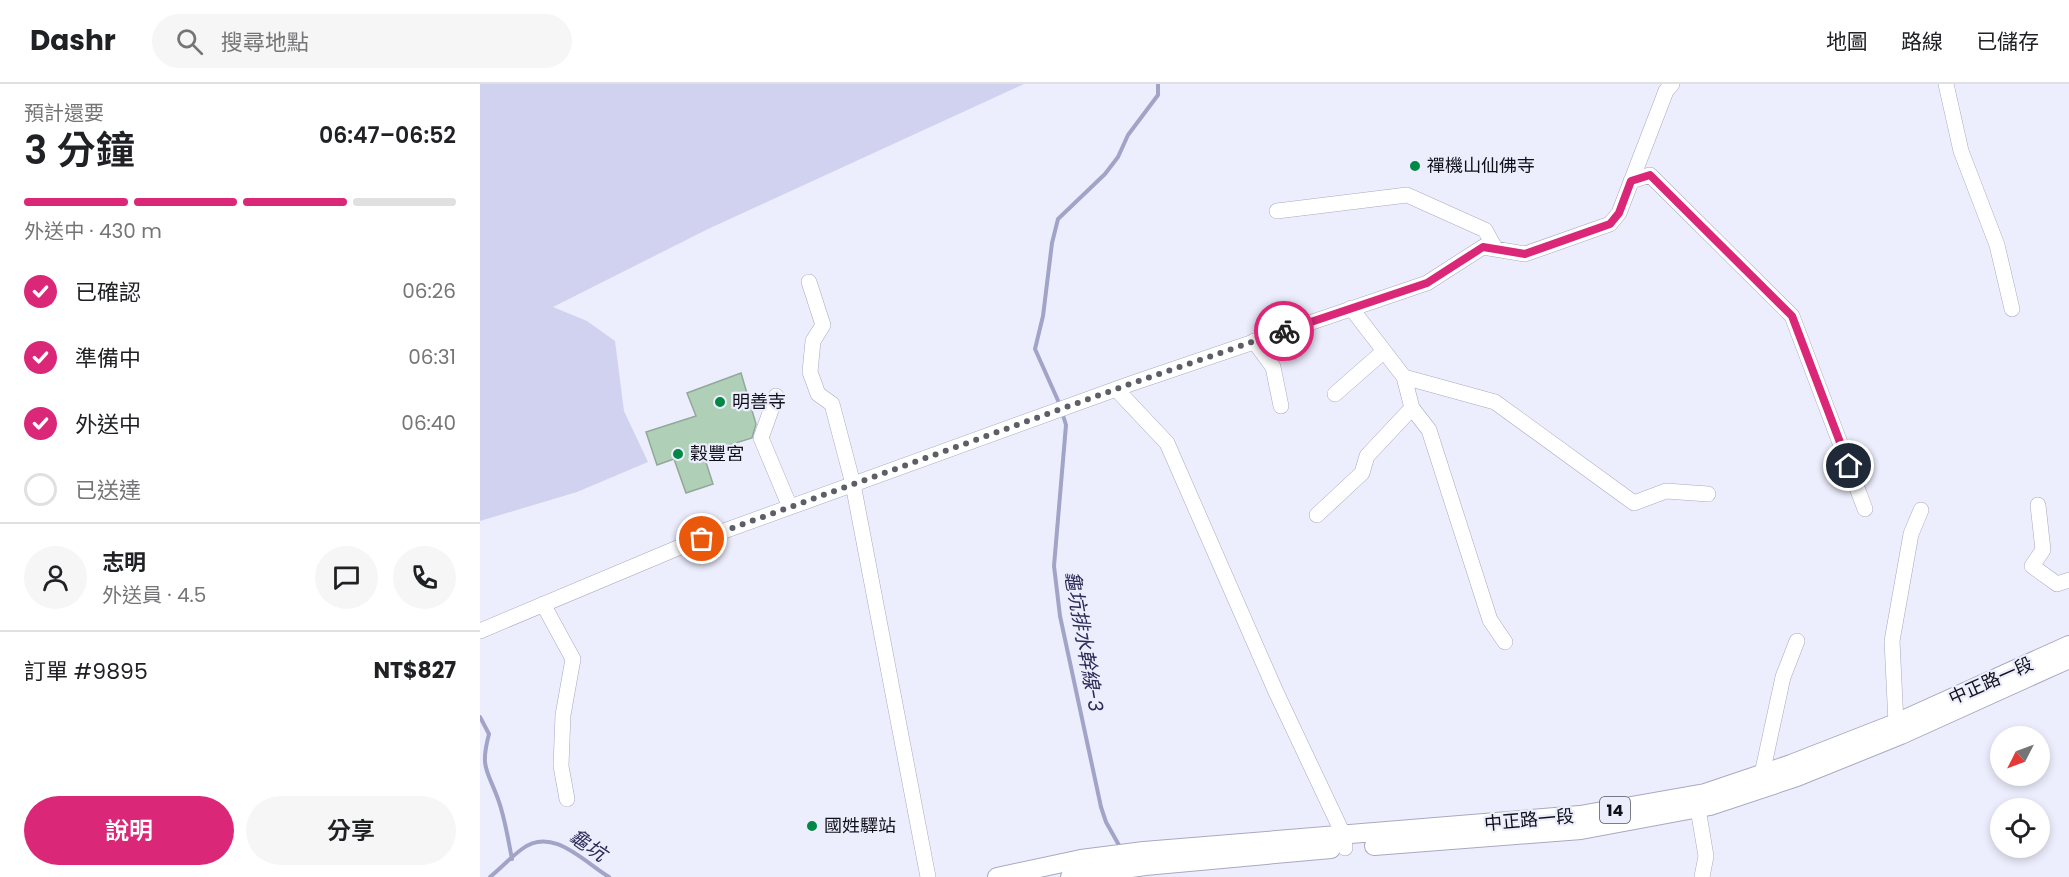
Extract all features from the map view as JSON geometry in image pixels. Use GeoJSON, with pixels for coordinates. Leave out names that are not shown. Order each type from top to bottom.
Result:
{"type":"FeatureCollection","features":[{"type":"Feature","properties":{"kind":"main road","name":"中正路一段"},"geometry":{"type":"LineString","coordinates":[[997,877],[1128,861],[1345,842],[1580,815],[1667,808],[1698,809],[1797,777],[2069,645]]}},
{"type":"Feature","properties":{"kind":"main road","name":"中正路一段"},"geometry":{"type":"LineString","coordinates":[[1667,808],[1705,793],[1899,729],[2069,659]]}},
{"type":"Feature","properties":{"kind":"main road","name":"中正路一段"},"geometry":{"type":"LineString","coordinates":[[1070,877],[1128,861]]}},
{"type":"Feature","properties":{"kind":"lane"},"geometry":{"type":"LineString","coordinates":[[480,631],[680,547],[1053,411],[1427,283],[1483,247],[1513,254],[1525,254],[1610,224],[1619,213],[1666,91],[1672,84]]}},
{"type":"Feature","properties":{"kind":"lane"},"geometry":{"type":"LineString","coordinates":[[1946,84],[1961,152],[1997,245],[2012,309]]}},
{"type":"Feature","properties":{"kind":"lane"},"geometry":{"type":"LineString","coordinates":[[1631,181],[1650,175],[1792,316],[1865,509]]}},
{"type":"Feature","properties":{"kind":"lane"},"geometry":{"type":"LineString","coordinates":[[1277,211],[1407,195],[1485,230],[1495,248]]}},
{"type":"Feature","properties":{"kind":"lane"},"geometry":{"type":"LineString","coordinates":[[808,282],[824,325],[813,341],[810,372],[818,394],[831,404],[853,484],[928,877]]}},
{"type":"Feature","properties":{"kind":"lane"},"geometry":{"type":"LineString","coordinates":[[1351,308],[1404,377],[1412,408],[1429,430],[1490,620],[1505,642]]}},
{"type":"Feature","properties":{"kind":"lane"},"geometry":{"type":"LineString","coordinates":[[1254,341],[1273,367],[1281,406]]}},
{"type":"Feature","properties":{"kind":"lane"},"geometry":{"type":"LineString","coordinates":[[1335,394],[1384,351]]}},
{"type":"Feature","properties":{"kind":"lane"},"geometry":{"type":"LineString","coordinates":[[1404,377],[1496,402],[1634,503],[1666,491],[1708,494]]}},
{"type":"Feature","properties":{"kind":"lane"},"geometry":{"type":"LineString","coordinates":[[1116,389],[1167,443],[1276,692],[1345,842]]}},
{"type":"Feature","properties":{"kind":"lane"},"geometry":{"type":"LineString","coordinates":[[776,396],[761,438],[790,507]]}},
{"type":"Feature","properties":{"kind":"lane"},"geometry":{"type":"LineString","coordinates":[[1317,515],[1362,473],[1367,456],[1412,408]]}},
{"type":"Feature","properties":{"kind":"lane"},"geometry":{"type":"LineString","coordinates":[[2038,505],[2043,550],[2032,566],[2057,584],[2069,580]]}},
{"type":"Feature","properties":{"kind":"lane"},"geometry":{"type":"LineString","coordinates":[[1899,729],[1892,641],[1911,534],[1921,510]]}},
{"type":"Feature","properties":{"kind":"lane"},"geometry":{"type":"LineString","coordinates":[[543,604],[573,659],[563,715],[561,766],[567,799]]}},
{"type":"Feature","properties":{"kind":"lane"},"geometry":{"type":"LineString","coordinates":[[1762,774],[1783,677],[1797,641]]}},
{"type":"Feature","properties":{"kind":"lane"},"geometry":{"type":"LineString","coordinates":[[1698,809],[1706,856],[1702,877]]}},
{"type":"Feature","properties":{"kind":"shaded area"},"geometry":{"type":"Polygon","coordinates":[[[480,84],[1024,84],[708,229],[553,307],[587,321],[615,341],[624,411],[648,462],[577,492],[480,521],[480,84]]]}},
{"type":"Feature","properties":{"kind":"building"},"geometry":{"type":"Polygon","coordinates":[[[741,373],[756,424],[752,438],[703,453],[713,484],[686,493],[674,459],[657,465],[646,432],[696,416],[687,393],[741,373]]]}},
{"type":"Feature","properties":{"kind":"waterway","name":"龜坑排水幹線-3"},"geometry":{"type":"LineString","coordinates":[[1060,405],[1035,349],[1043,316],[1052,243],[1058,219],[1105,174],[1118,157],[1128,135],[1158,95],[1158,84]]}},
{"type":"Feature","properties":{"kind":"waterway","name":"龜坑排水幹線-3"},"geometry":{"type":"LineString","coordinates":[[1062,412],[1066,425],[1054,566],[1060,616],[1101,807],[1106,822],[1120,847]]}},
{"type":"Feature","properties":{"kind":"waterway"},"geometry":{"type":"LineString","coordinates":[[480,717],[489,734],[485,754],[486,768],[503,814],[512,859]]}},
{"type":"Feature","properties":{"kind":"waterway","name":"龜坑"},"geometry":{"type":"LineString","coordinates":[[490,877],[522,849],[533,843],[545,841],[567,848],[609,877]]}},
{"type":"Feature","properties":{"kind":"way so far"},"geometry":{"type":"LineString","coordinates":[[702,539],[1130,384],[1284,331]]}},
{"type":"Feature","properties":{"kind":"place","name":"禪機山仙佛寺"},"geometry":{"type":"Point","coordinates":[1415,166]}},
{"type":"Feature","properties":{"kind":"place","name":"明善寺"},"geometry":{"type":"Point","coordinates":[720,402]}},
{"type":"Feature","properties":{"kind":"place","name":"穀豐宮"},"geometry":{"type":"Point","coordinates":[678,454]}},
{"type":"Feature","properties":{"kind":"place","name":"國姓驛站"},"geometry":{"type":"Point","coordinates":[812,826]}},
{"type":"Feature","properties":{"kind":"route"},"geometry":{"type":"LineString","coordinates":[[1284,331],[1427,283],[1483,247],[1513,254],[1525,254],[1562,239],[1610,224],[1619,213],[1631,181],[1650,175],[1792,316],[1849,466]]}}]}
